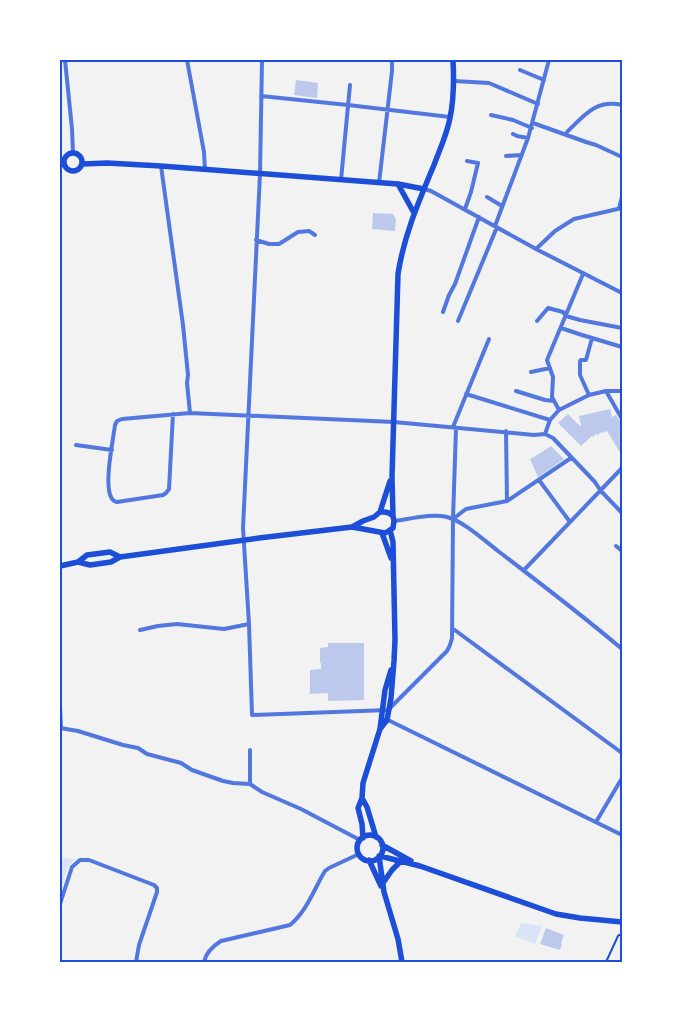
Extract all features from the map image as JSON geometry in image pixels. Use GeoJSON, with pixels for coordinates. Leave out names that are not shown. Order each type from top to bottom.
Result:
{"type":"FeatureCollection","features":[{"type":"Feature","properties":{"kind":"main road"},"geometry":{"type":"LineString","coordinates":[[78,562],[90,565],[110,562],[120,557],[352,527],[380,532],[390,530],[394,524],[392,477],[398,274],[401,254],[414,213],[445,136],[450,118],[454,81],[453,60]]}},
{"type":"Feature","properties":{"kind":"main road"},"geometry":{"type":"LineString","coordinates":[[82,164],[80,157],[73,153],[65,159],[63,167],[76,170],[82,164],[107,163],[161,166],[398,184],[424,189]]}},
{"type":"Feature","properties":{"kind":"main road"},"geometry":{"type":"LineString","coordinates":[[398,184],[414,213]]}},
{"type":"Feature","properties":{"kind":"main road"},"geometry":{"type":"LineString","coordinates":[[352,527],[374,517],[380,512],[392,477]]}},
{"type":"Feature","properties":{"kind":"main road"},"geometry":{"type":"LineString","coordinates":[[380,512],[389,513],[393,519]]}},
{"type":"Feature","properties":{"kind":"main road"},"geometry":{"type":"LineString","coordinates":[[374,517],[374,527],[380,532],[394,565]]}},
{"type":"Feature","properties":{"kind":"main road"},"geometry":{"type":"LineString","coordinates":[[380,729],[387,720],[384,690],[394,661],[394,565],[393,542],[390,530]]}},
{"type":"Feature","properties":{"kind":"main road"},"geometry":{"type":"LineString","coordinates":[[60,566],[78,562],[87,555],[110,552],[120,557]]}},
{"type":"Feature","properties":{"kind":"main road"},"geometry":{"type":"LineString","coordinates":[[385,710],[363,783],[362,798],[358,808],[362,824],[361,839],[357,847],[359,854],[365,860],[373,860],[380,856],[420,866],[556,914],[622,922]]}},
{"type":"Feature","properties":{"kind":"main road"},"geometry":{"type":"LineString","coordinates":[[362,798],[367,807],[376,837],[382,845],[380,856],[384,892]]}},
{"type":"Feature","properties":{"kind":"main road"},"geometry":{"type":"LineString","coordinates":[[361,839],[369,835],[376,837]]}},
{"type":"Feature","properties":{"kind":"main road"},"geometry":{"type":"LineString","coordinates":[[382,845],[420,866]]}},
{"type":"Feature","properties":{"kind":"main road"},"geometry":{"type":"LineString","coordinates":[[369,860],[384,892],[398,939],[402,962]]}},
{"type":"Feature","properties":{"kind":"main road"},"geometry":{"type":"LineString","coordinates":[[383,883],[401,861]]}},
{"type":"Feature","properties":{"kind":"street"},"geometry":{"type":"LineString","coordinates":[[65,60],[73,153]]}},
{"type":"Feature","properties":{"kind":"street"},"geometry":{"type":"LineString","coordinates":[[187,60],[204,152],[204,170]]}},
{"type":"Feature","properties":{"kind":"street"},"geometry":{"type":"LineString","coordinates":[[262,60],[260,174],[242,528],[249,624],[252,714],[385,710],[447,651],[450,645],[452,628],[454,428],[489,339]]}},
{"type":"Feature","properties":{"kind":"street"},"geometry":{"type":"LineString","coordinates":[[379,183],[392,60]]}},
{"type":"Feature","properties":{"kind":"street"},"geometry":{"type":"LineString","coordinates":[[458,321],[496,227],[528,138],[549,60]]}},
{"type":"Feature","properties":{"kind":"street"},"geometry":{"type":"LineString","coordinates":[[520,70],[544,80]]}},
{"type":"Feature","properties":{"kind":"street"},"geometry":{"type":"LineString","coordinates":[[454,81],[489,83],[538,104]]}},
{"type":"Feature","properties":{"kind":"street"},"geometry":{"type":"LineString","coordinates":[[341,180],[350,85]]}},
{"type":"Feature","properties":{"kind":"street"},"geometry":{"type":"LineString","coordinates":[[261,96],[348,104],[450,118]]}},
{"type":"Feature","properties":{"kind":"street"},"geometry":{"type":"LineString","coordinates":[[566,135],[594,108],[610,103],[622,105]]}},
{"type":"Feature","properties":{"kind":"street"},"geometry":{"type":"LineString","coordinates":[[491,116],[513,120],[566,135],[596,145],[622,157]]}},
{"type":"Feature","properties":{"kind":"street"},"geometry":{"type":"LineString","coordinates":[[514,134],[528,138]]}},
{"type":"Feature","properties":{"kind":"street"},"geometry":{"type":"LineString","coordinates":[[506,156],[522,155]]}},
{"type":"Feature","properties":{"kind":"street"},"geometry":{"type":"LineString","coordinates":[[465,209],[478,164],[467,161]]}},
{"type":"Feature","properties":{"kind":"street"},"geometry":{"type":"LineString","coordinates":[[161,166],[183,326],[190,413]]}},
{"type":"Feature","properties":{"kind":"street"},"geometry":{"type":"LineString","coordinates":[[424,189],[431,190],[536,249],[622,293]]}},
{"type":"Feature","properties":{"kind":"street"},"geometry":{"type":"LineString","coordinates":[[487,197],[502,206]]}},
{"type":"Feature","properties":{"kind":"street"},"geometry":{"type":"LineString","coordinates":[[536,249],[554,231],[574,218],[620,208],[622,197]]}},
{"type":"Feature","properties":{"kind":"street"},"geometry":{"type":"LineString","coordinates":[[444,312],[479,218]]}},
{"type":"Feature","properties":{"kind":"street"},"geometry":{"type":"LineString","coordinates":[[256,240],[270,244],[279,244],[298,232],[309,231],[315,235]]}},
{"type":"Feature","properties":{"kind":"street"},"geometry":{"type":"LineString","coordinates":[[559,410],[552,397],[553,377],[547,360],[583,274]]}},
{"type":"Feature","properties":{"kind":"street"},"geometry":{"type":"LineString","coordinates":[[536,322],[548,308],[562,312],[566,316],[622,328]]}},
{"type":"Feature","properties":{"kind":"street"},"geometry":{"type":"LineString","coordinates":[[561,328],[622,347]]}},
{"type":"Feature","properties":{"kind":"street"},"geometry":{"type":"LineString","coordinates":[[589,395],[580,375],[580,361],[586,360],[592,338]]}},
{"type":"Feature","properties":{"kind":"street"},"geometry":{"type":"LineString","coordinates":[[531,372],[550,368]]}},
{"type":"Feature","properties":{"kind":"street"},"geometry":{"type":"LineString","coordinates":[[516,391],[554,401]]}},
{"type":"Feature","properties":{"kind":"street"},"geometry":{"type":"LineString","coordinates":[[606,391],[622,419]]}},
{"type":"Feature","properties":{"kind":"street"},"geometry":{"type":"LineString","coordinates":[[545,434],[550,420],[559,410],[589,395],[606,391],[622,391]]}},
{"type":"Feature","properties":{"kind":"street"},"geometry":{"type":"LineString","coordinates":[[466,394],[550,420]]}},
{"type":"Feature","properties":{"kind":"street"},"geometry":{"type":"LineString","coordinates":[[173,414],[168,489],[166,493],[117,502],[113,500],[110,497],[108,480],[115,425],[118,421],[122,419],[173,414],[190,413],[394,422],[545,434],[553,438],[622,513]]}},
{"type":"Feature","properties":{"kind":"street"},"geometry":{"type":"LineString","coordinates":[[506,431],[507,501]]}},
{"type":"Feature","properties":{"kind":"street"},"geometry":{"type":"LineString","coordinates":[[76,445],[112,450]]}},
{"type":"Feature","properties":{"kind":"street"},"geometry":{"type":"LineString","coordinates":[[453,519],[466,509],[507,501],[572,458]]}},
{"type":"Feature","properties":{"kind":"street"},"geometry":{"type":"LineString","coordinates":[[524,570],[622,468]]}},
{"type":"Feature","properties":{"kind":"street"},"geometry":{"type":"LineString","coordinates":[[539,480],[570,522]]}},
{"type":"Feature","properties":{"kind":"street"},"geometry":{"type":"LineString","coordinates":[[393,519],[436,516],[445,516],[453,519],[524,570],[622,649]]}},
{"type":"Feature","properties":{"kind":"street"},"geometry":{"type":"LineString","coordinates":[[616,546],[622,551]]}},
{"type":"Feature","properties":{"kind":"street"},"geometry":{"type":"LineString","coordinates":[[140,630],[177,624],[224,629],[249,624]]}},
{"type":"Feature","properties":{"kind":"street"},"geometry":{"type":"LineString","coordinates":[[452,628],[622,753]]}},
{"type":"Feature","properties":{"kind":"street"},"geometry":{"type":"LineString","coordinates":[[60,706],[60,728],[78,731],[138,748],[147,754],[180,763],[192,770],[223,781],[250,784],[262,792],[361,839]]}},
{"type":"Feature","properties":{"kind":"street"},"geometry":{"type":"LineString","coordinates":[[387,720],[622,835]]}},
{"type":"Feature","properties":{"kind":"street"},"geometry":{"type":"LineString","coordinates":[[250,750],[250,784]]}},
{"type":"Feature","properties":{"kind":"street"},"geometry":{"type":"LineString","coordinates":[[596,822],[622,778]]}},
{"type":"Feature","properties":{"kind":"street"},"geometry":{"type":"LineString","coordinates":[[204,962],[205,957],[213,946],[221,941],[290,925],[304,911],[325,871],[359,854]]}},
{"type":"Feature","properties":{"kind":"street"},"geometry":{"type":"LineString","coordinates":[[60,904],[72,867],[80,860],[89,860],[154,885],[157,892],[139,945],[136,962]]}},
{"type":"Feature","properties":{"kind":"path"},"geometry":{"type":"LineString","coordinates":[[606,962],[618,936],[622,935]]}},
{"type":"Feature","properties":{"kind":"shaded area"},"geometry":{"type":"Polygon","coordinates":[[[60,857],[74,859],[68,867],[60,889],[60,857]]]}},
{"type":"Feature","properties":{"kind":"shaded area"},"geometry":{"type":"Polygon","coordinates":[[[521,923],[542,926],[535,944],[515,936],[521,923]]]}},
{"type":"Feature","properties":{"kind":"building"},"geometry":{"type":"Polygon","coordinates":[[[296,80],[318,83],[317,98],[294,95],[296,80]]]}},
{"type":"Feature","properties":{"kind":"building"},"geometry":{"type":"Polygon","coordinates":[[[373,213],[393,214],[396,219],[395,231],[372,229],[373,213]]]}},
{"type":"Feature","properties":{"kind":"building"},"geometry":{"type":"Polygon","coordinates":[[[610,409],[612,417],[616,415],[622,425],[622,456],[607,431],[592,436],[581,446],[558,423],[568,414],[580,426],[579,416],[610,409]]]}},
{"type":"Feature","properties":{"kind":"building"},"geometry":{"type":"Polygon","coordinates":[[[551,446],[564,459],[538,477],[530,459],[551,446]]]}},
{"type":"Feature","properties":{"kind":"building"},"geometry":{"type":"Polygon","coordinates":[[[328,643],[364,643],[364,700],[328,701],[328,693],[310,694],[310,670],[321,669],[320,648],[328,647],[328,643]]]}},
{"type":"Feature","properties":{"kind":"building"},"geometry":{"type":"Polygon","coordinates":[[[546,928],[564,935],[560,950],[540,944],[546,928]]]}}]}
